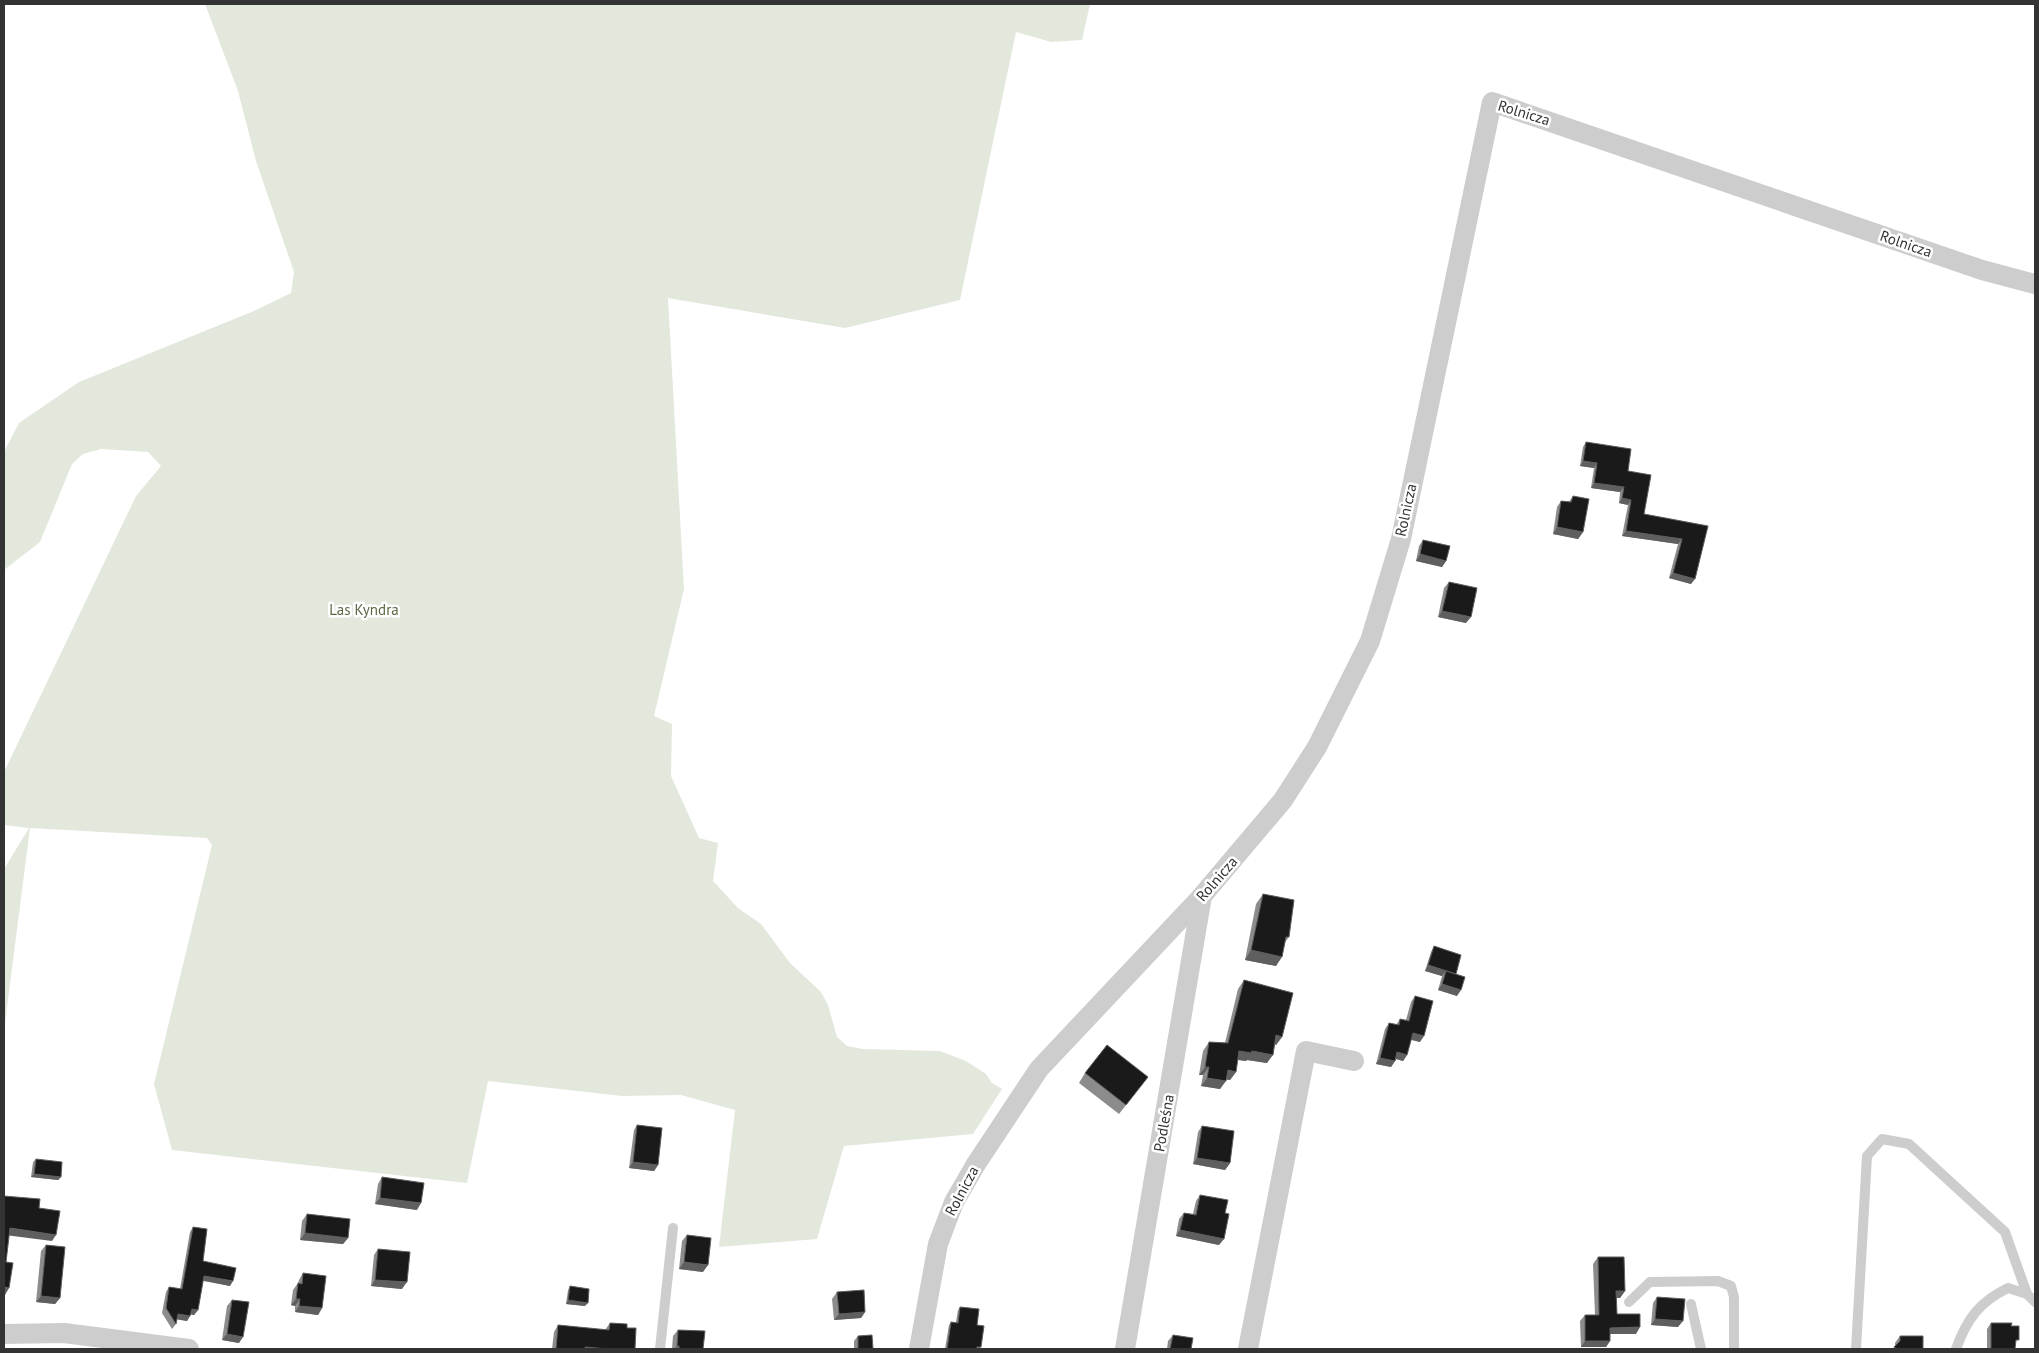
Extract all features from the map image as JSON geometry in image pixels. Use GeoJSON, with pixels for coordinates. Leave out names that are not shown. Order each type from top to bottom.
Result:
{"type":"FeatureCollection","features":[{"type":"Feature","properties":{"kind":"street","name":"Rolnicza"},"geometry":{"type":"LineString","coordinates":[[919,1349],[938,1244],[954,1202],[976,1164],[1039,1069],[1202,896],[1284,800],[1317,747],[1370,641],[1401,538],[1492,102],[1982,270],[2035,284]]}},
{"type":"Feature","properties":{"kind":"street","name":"Podleśna"},"geometry":{"type":"LineString","coordinates":[[1125,1349],[1202,896]]}},
{"type":"Feature","properties":{"kind":"street"},"geometry":{"type":"LineString","coordinates":[[1248,1349],[1306,1051],[1354,1061]]}},
{"type":"Feature","properties":{"kind":"street"},"geometry":{"type":"LineString","coordinates":[[4,1334],[64,1333],[189,1349]]}},
{"type":"Feature","properties":{"kind":"lane"},"geometry":{"type":"LineString","coordinates":[[1856,1349],[1867,1156],[1882,1138],[1909,1144],[2005,1232],[2027,1294],[2035,1302]]}},
{"type":"Feature","properties":{"kind":"lane"},"geometry":{"type":"LineString","coordinates":[[660,1349],[673,1228]]}},
{"type":"Feature","properties":{"kind":"lane"},"geometry":{"type":"LineString","coordinates":[[1629,1302],[1650,1282],[1718,1280],[1730,1286],[1734,1298],[1734,1349]]}},
{"type":"Feature","properties":{"kind":"lane"},"geometry":{"type":"LineString","coordinates":[[1956,1349],[1964,1326],[1990,1297],[2008,1288],[2027,1294]]}},
{"type":"Feature","properties":{"kind":"lane"},"geometry":{"type":"LineString","coordinates":[[1691,1304],[1701,1349]]}},
{"type":"Feature","properties":{"kind":"green space","name":"Las Kyndra"},"geometry":{"type":"Polygon","coordinates":[[[205,4],[1090,4],[1082,40],[1051,42],[1016,32],[960,300],[845,328],[668,298],[684,589],[654,716],[672,724],[671,776],[699,838],[718,843],[713,881],[738,908],[761,924],[790,963],[821,992],[828,1005],[837,1037],[847,1046],[863,1049],[940,1051],[966,1061],[986,1074],[992,1083],[1002,1089],[973,1134],[844,1146],[817,1239],[719,1247],[735,1110],[681,1095],[622,1096],[488,1081],[467,1183],[172,1150],[154,1084],[212,845],[207,838],[30,828],[4,1031],[4,869],[29,828],[4,825],[4,772],[136,496],[161,466],[148,452],[101,449],[83,454],[72,464],[40,542],[4,570],[4,452],[19,423],[79,382],[254,311],[291,293],[294,272],[256,161],[238,91],[205,4]]]}},
{"type":"Feature","properties":{"kind":"building"},"geometry":{"type":"Polygon","coordinates":[[[1586,442],[1631,449],[1628,471],[1651,475],[1644,514],[1708,526],[1695,579],[1673,573],[1682,539],[1626,531],[1631,500],[1622,498],[1624,487],[1594,483],[1597,463],[1583,461],[1586,442]]]}},
{"type":"Feature","properties":{"kind":"building"},"geometry":{"type":"Polygon","coordinates":[[[1573,496],[1589,499],[1583,532],[1557,527],[1561,501],[1571,502],[1573,496]]]}},
{"type":"Feature","properties":{"kind":"building"},"geometry":{"type":"Polygon","coordinates":[[[1423,540],[1450,546],[1446,561],[1420,554],[1423,540]]]}},
{"type":"Feature","properties":{"kind":"building"},"geometry":{"type":"Polygon","coordinates":[[[1449,582],[1477,588],[1471,617],[1442,611],[1449,582]]]}},
{"type":"Feature","properties":{"kind":"building"},"geometry":{"type":"Polygon","coordinates":[[[1263,894],[1294,900],[1289,937],[1286,937],[1282,957],[1251,950],[1263,894]]]}},
{"type":"Feature","properties":{"kind":"building"},"geometry":{"type":"Polygon","coordinates":[[[1434,946],[1461,955],[1456,974],[1428,965],[1434,946]]]}},
{"type":"Feature","properties":{"kind":"building"},"geometry":{"type":"Polygon","coordinates":[[[1446,971],[1465,977],[1461,990],[1442,984],[1446,971]]]}},
{"type":"Feature","properties":{"kind":"building"},"geometry":{"type":"Polygon","coordinates":[[[1244,980],[1293,993],[1282,1037],[1276,1035],[1273,1055],[1252,1051],[1251,1053],[1239,1051],[1236,1072],[1228,1070],[1226,1081],[1207,1078],[1209,1067],[1205,1067],[1209,1042],[1228,1043],[1244,980]]]}},
{"type":"Feature","properties":{"kind":"building"},"geometry":{"type":"Polygon","coordinates":[[[1415,996],[1433,1001],[1424,1036],[1413,1033],[1407,1055],[1397,1052],[1395,1061],[1380,1058],[1389,1023],[1399,1025],[1400,1019],[1409,1021],[1415,996]]]}},
{"type":"Feature","properties":{"kind":"building"},"geometry":{"type":"Polygon","coordinates":[[[1107,1045],[1148,1077],[1126,1105],[1085,1073],[1107,1045]]]}},
{"type":"Feature","properties":{"kind":"building"},"geometry":{"type":"Polygon","coordinates":[[[637,1125],[662,1128],[658,1165],[633,1162],[637,1125]]]}},
{"type":"Feature","properties":{"kind":"building"},"geometry":{"type":"Polygon","coordinates":[[[1202,1126],[1234,1131],[1230,1163],[1197,1158],[1202,1126]]]}},
{"type":"Feature","properties":{"kind":"building"},"geometry":{"type":"Polygon","coordinates":[[[36,1159],[62,1162],[61,1177],[34,1174],[36,1159]]]}},
{"type":"Feature","properties":{"kind":"building"},"geometry":{"type":"Polygon","coordinates":[[[382,1177],[424,1183],[421,1203],[380,1198],[382,1177]]]}},
{"type":"Feature","properties":{"kind":"building"},"geometry":{"type":"Polygon","coordinates":[[[1200,1195],[1228,1200],[1225,1213],[1229,1214],[1224,1239],[1180,1230],[1184,1213],[1196,1215],[1200,1195]]]}},
{"type":"Feature","properties":{"kind":"building"},"geometry":{"type":"Polygon","coordinates":[[[4,1196],[40,1199],[39,1208],[60,1211],[56,1235],[10,1228],[6,1262],[13,1263],[9,1288],[4,1287],[4,1196]]]}},
{"type":"Feature","properties":{"kind":"building"},"geometry":{"type":"Polygon","coordinates":[[[307,1214],[350,1219],[348,1238],[305,1233],[307,1214]]]}},
{"type":"Feature","properties":{"kind":"building"},"geometry":{"type":"Polygon","coordinates":[[[193,1227],[207,1229],[203,1261],[236,1268],[233,1281],[204,1276],[198,1310],[192,1309],[190,1316],[178,1314],[176,1324],[166,1308],[169,1287],[182,1289],[193,1227]]]}},
{"type":"Feature","properties":{"kind":"building"},"geometry":{"type":"Polygon","coordinates":[[[687,1235],[711,1238],[708,1265],[684,1262],[687,1235]]]}},
{"type":"Feature","properties":{"kind":"building"},"geometry":{"type":"Polygon","coordinates":[[[46,1245],[65,1247],[60,1298],[41,1296],[46,1245]]]}},
{"type":"Feature","properties":{"kind":"building"},"geometry":{"type":"Polygon","coordinates":[[[378,1249],[410,1252],[407,1282],[375,1280],[378,1249]]]}},
{"type":"Feature","properties":{"kind":"building"},"geometry":{"type":"Polygon","coordinates":[[[1598,1257],[1624,1257],[1625,1291],[1616,1291],[1617,1314],[1640,1314],[1640,1327],[1610,1328],[1610,1341],[1585,1341],[1585,1315],[1599,1315],[1598,1257]]]}},
{"type":"Feature","properties":{"kind":"building"},"geometry":{"type":"Polygon","coordinates":[[[303,1273],[326,1276],[322,1308],[299,1306],[300,1299],[296,1299],[298,1283],[302,1284],[303,1273]]]}},
{"type":"Feature","properties":{"kind":"building"},"geometry":{"type":"Polygon","coordinates":[[[570,1286],[589,1289],[588,1303],[568,1300],[570,1286]]]}},
{"type":"Feature","properties":{"kind":"building"},"geometry":{"type":"Polygon","coordinates":[[[864,1290],[865,1312],[839,1314],[837,1292],[864,1290]]]}},
{"type":"Feature","properties":{"kind":"building"},"geometry":{"type":"Polygon","coordinates":[[[1657,1297],[1685,1299],[1683,1321],[1655,1319],[1657,1297]]]}},
{"type":"Feature","properties":{"kind":"building"},"geometry":{"type":"Polygon","coordinates":[[[232,1300],[249,1302],[243,1337],[227,1334],[232,1300]]]}},
{"type":"Feature","properties":{"kind":"building"},"geometry":{"type":"Polygon","coordinates":[[[960,1307],[979,1309],[977,1325],[984,1326],[981,1347],[976,1349],[947,1349],[951,1322],[958,1323],[960,1307]]]}},
{"type":"Feature","properties":{"kind":"building"},"geometry":{"type":"Polygon","coordinates":[[[610,1323],[627,1324],[627,1328],[636,1328],[635,1349],[585,1347],[585,1349],[556,1349],[558,1325],[609,1330],[610,1323]]]}},
{"type":"Feature","properties":{"kind":"building"},"geometry":{"type":"Polygon","coordinates":[[[1991,1323],[2012,1323],[2011,1326],[2019,1326],[2019,1340],[2016,1340],[2015,1349],[1991,1349],[1991,1323]]]}},
{"type":"Feature","properties":{"kind":"building"},"geometry":{"type":"Polygon","coordinates":[[[678,1330],[705,1331],[703,1349],[679,1349],[679,1346],[677,1346],[678,1330]]]}},
{"type":"Feature","properties":{"kind":"building"},"geometry":{"type":"Polygon","coordinates":[[[872,1335],[873,1349],[858,1349],[858,1336],[872,1335]]]}},
{"type":"Feature","properties":{"kind":"building"},"geometry":{"type":"Polygon","coordinates":[[[1173,1335],[1193,1338],[1191,1349],[1170,1349],[1173,1335]]]}},
{"type":"Feature","properties":{"kind":"building"},"geometry":{"type":"Polygon","coordinates":[[[1900,1336],[1923,1336],[1923,1349],[1897,1349],[1894,1347],[1900,1341],[1900,1336]]]}}]}
